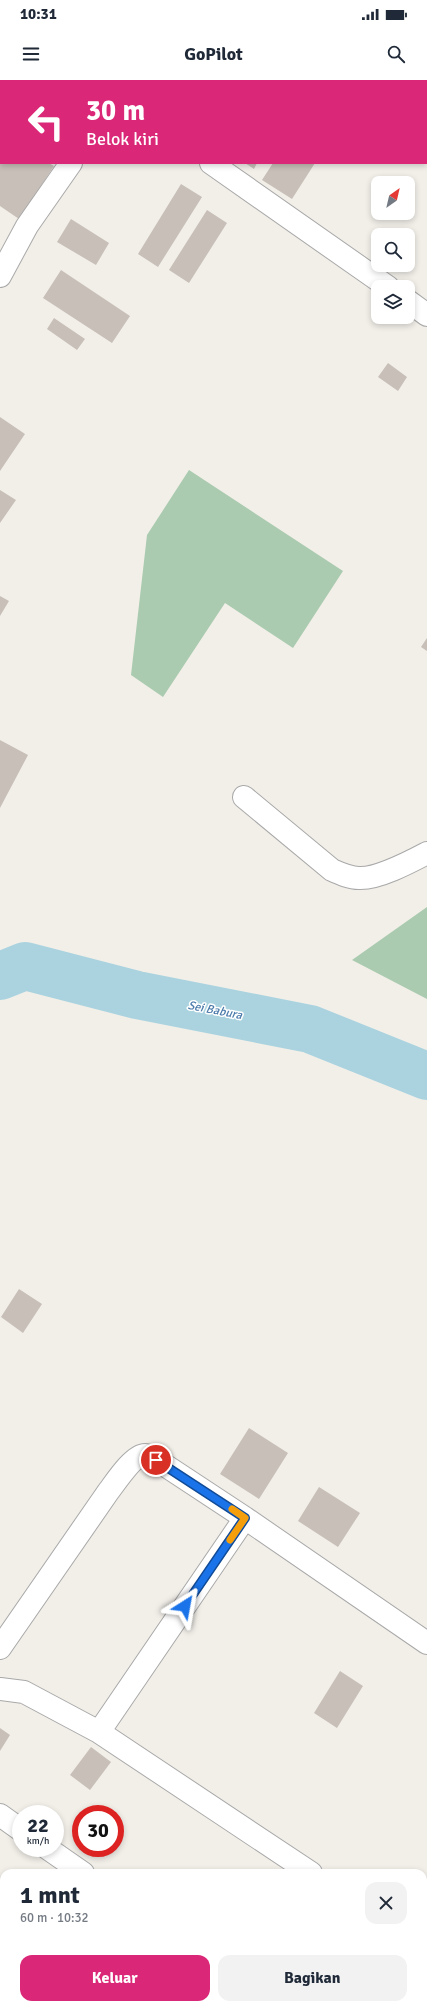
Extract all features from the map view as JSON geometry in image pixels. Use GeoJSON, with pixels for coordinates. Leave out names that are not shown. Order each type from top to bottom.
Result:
{"type":"FeatureCollection","features":[{"type":"Feature","properties":{"kind":"street"},"geometry":{"type":"LineString","coordinates":[[0,276],[27,226],[70,164]]}},
{"type":"Feature","properties":{"kind":"street"},"geometry":{"type":"LineString","coordinates":[[212,164],[378,280]]}},
{"type":"Feature","properties":{"kind":"street"},"geometry":{"type":"LineString","coordinates":[[415,306],[427,315]]}},
{"type":"Feature","properties":{"kind":"street"},"geometry":{"type":"LineString","coordinates":[[244,797],[332,870],[343,875],[360,878],[368,877],[389,870],[427,853]]}},
{"type":"Feature","properties":{"kind":"street"},"geometry":{"type":"LineString","coordinates":[[0,1648],[108,1492],[126,1469],[141,1456],[146,1455],[245,1518],[427,1643]]}},
{"type":"Feature","properties":{"kind":"street"},"geometry":{"type":"LineString","coordinates":[[99,1732],[245,1518]]}},
{"type":"Feature","properties":{"kind":"street"},"geometry":{"type":"LineString","coordinates":[[0,1689],[24,1692],[99,1732],[305,1869]]}},
{"type":"Feature","properties":{"kind":"street"},"geometry":{"type":"LineString","coordinates":[[0,1815],[12,1824]]}},
{"type":"Feature","properties":{"kind":"street"},"geometry":{"type":"LineString","coordinates":[[60,1857],[77,1869]]}},
{"type":"Feature","properties":{"kind":"green space"},"geometry":{"type":"Polygon","coordinates":[[[189,470],[343,571],[293,648],[225,603],[163,697],[131,675],[147,535],[189,470]]]}},
{"type":"Feature","properties":{"kind":"green space"},"geometry":{"type":"Polygon","coordinates":[[[427,907],[427,999],[352,960],[427,907]]]}},
{"type":"Feature","properties":{"kind":"building"},"geometry":{"type":"Polygon","coordinates":[[[0,164],[51,164],[54,166],[19,219],[0,206],[0,164]]]}},
{"type":"Feature","properties":{"kind":"building"},"geometry":{"type":"Polygon","coordinates":[[[246,164],[256,164],[254,169],[246,164]]]}},
{"type":"Feature","properties":{"kind":"building"},"geometry":{"type":"Polygon","coordinates":[[[272,164],[314,164],[292,199],[262,180],[272,164]]]}},
{"type":"Feature","properties":{"kind":"building"},"geometry":{"type":"Polygon","coordinates":[[[181,184],[202,197],[158,267],[138,254],[181,184]]]}},
{"type":"Feature","properties":{"kind":"building"},"geometry":{"type":"Polygon","coordinates":[[[207,210],[227,223],[189,283],[169,270],[207,210]]]}},
{"type":"Feature","properties":{"kind":"building"},"geometry":{"type":"Polygon","coordinates":[[[71,219],[109,243],[96,265],[57,242],[71,219]]]}},
{"type":"Feature","properties":{"kind":"building"},"geometry":{"type":"Polygon","coordinates":[[[61,270],[130,316],[112,343],[43,298],[61,270]]]}},
{"type":"Feature","properties":{"kind":"building"},"geometry":{"type":"Polygon","coordinates":[[[54,318],[85,339],[77,350],[47,329],[54,318]]]}},
{"type":"Feature","properties":{"kind":"building"},"geometry":{"type":"Polygon","coordinates":[[[388,363],[407,377],[398,391],[378,377],[388,363]]]}},
{"type":"Feature","properties":{"kind":"building"},"geometry":{"type":"Polygon","coordinates":[[[0,417],[25,434],[0,471],[0,417]]]}},
{"type":"Feature","properties":{"kind":"building"},"geometry":{"type":"Polygon","coordinates":[[[0,490],[16,500],[0,523],[0,490]]]}},
{"type":"Feature","properties":{"kind":"building"},"geometry":{"type":"Polygon","coordinates":[[[0,596],[9,601],[0,616],[0,596]]]}},
{"type":"Feature","properties":{"kind":"building"},"geometry":{"type":"Polygon","coordinates":[[[427,638],[427,651],[421,647],[427,638]]]}},
{"type":"Feature","properties":{"kind":"building"},"geometry":{"type":"Polygon","coordinates":[[[0,740],[28,755],[0,808],[0,740]]]}},
{"type":"Feature","properties":{"kind":"building"},"geometry":{"type":"Polygon","coordinates":[[[19,1289],[42,1304],[23,1333],[1,1317],[19,1289]]]}},
{"type":"Feature","properties":{"kind":"building"},"geometry":{"type":"Polygon","coordinates":[[[249,1428],[288,1453],[259,1499],[220,1474],[249,1428]]]}},
{"type":"Feature","properties":{"kind":"building"},"geometry":{"type":"Polygon","coordinates":[[[319,1487],[360,1513],[338,1547],[298,1521],[319,1487]]]}},
{"type":"Feature","properties":{"kind":"building"},"geometry":{"type":"Polygon","coordinates":[[[340,1671],[363,1686],[337,1728],[314,1713],[340,1671]]]}},
{"type":"Feature","properties":{"kind":"building"},"geometry":{"type":"Polygon","coordinates":[[[0,1728],[10,1735],[0,1751],[0,1728]]]}},
{"type":"Feature","properties":{"kind":"building"},"geometry":{"type":"Polygon","coordinates":[[[91,1747],[111,1762],[90,1790],[70,1775],[91,1747]]]}},
{"type":"Feature","properties":{"kind":"waterway","name":"Sei Babura"},"geometry":{"type":"LineString","coordinates":[[0,976],[25,966],[137,995],[310,1029],[427,1076]]}},
{"type":"Feature","properties":{"kind":"slow traffic"},"geometry":{"type":"LineString","coordinates":[[230,1540],[245,1518],[232,1509]]}},
{"type":"Feature","properties":{"kind":"route"},"geometry":{"type":"LineString","coordinates":[[156,1460],[245,1518],[185,1606]]}}]}
